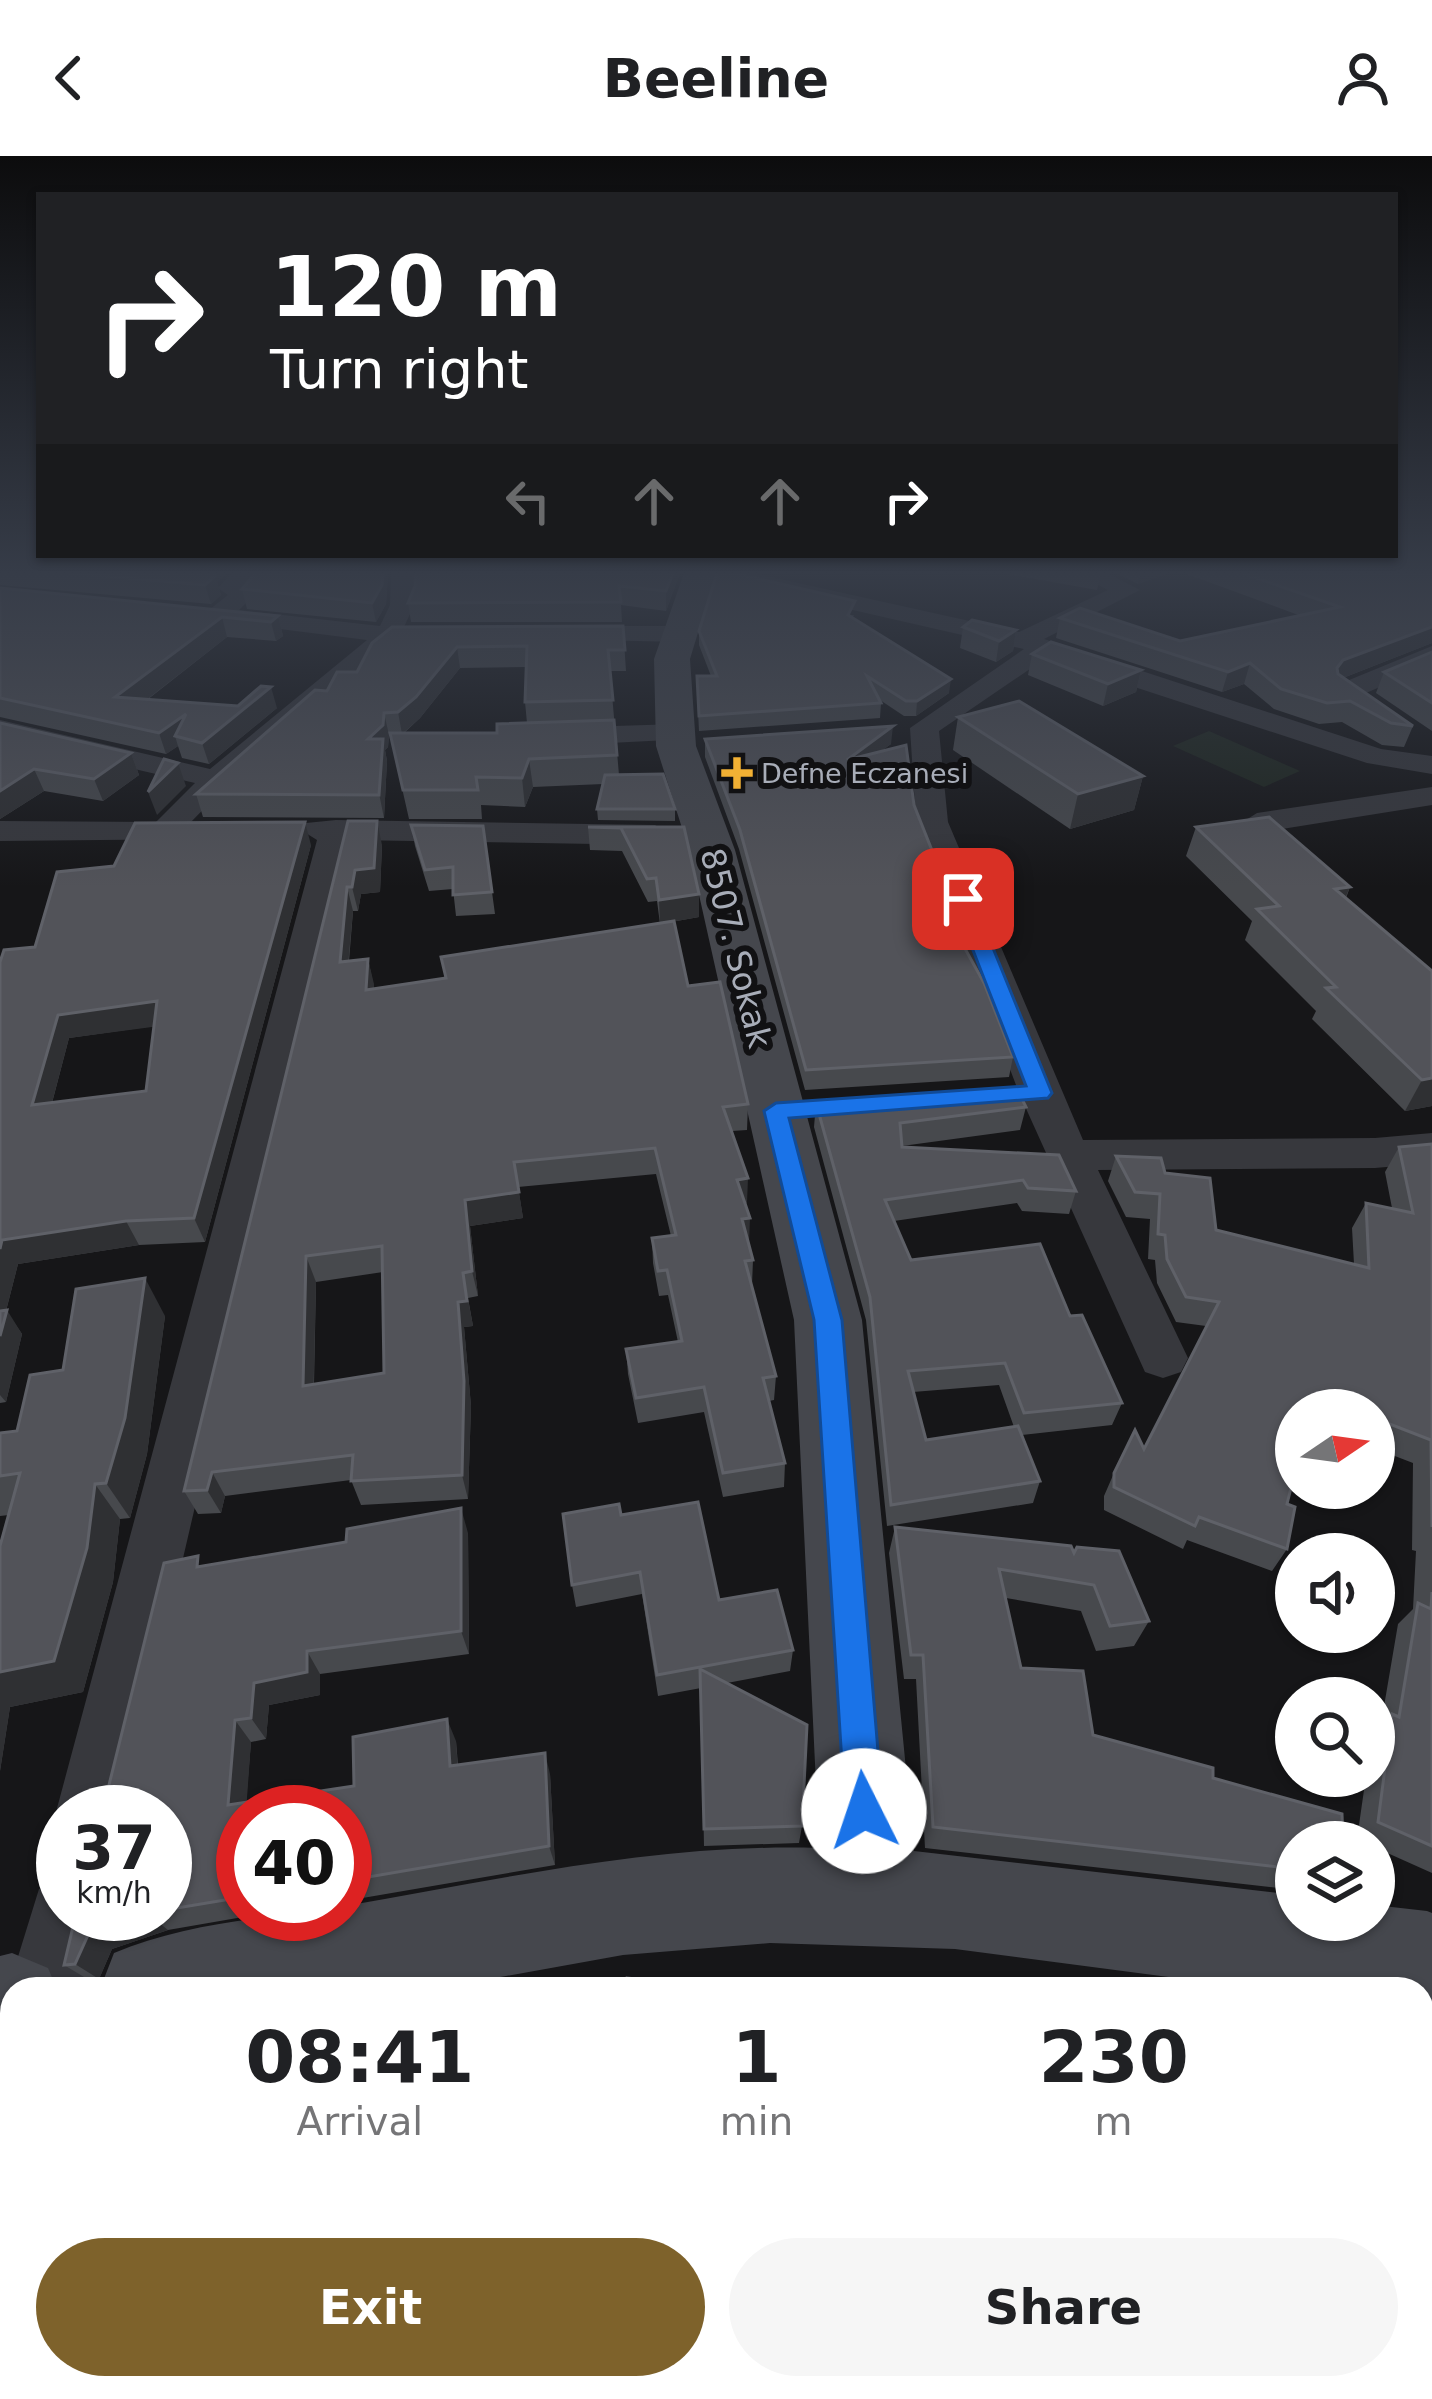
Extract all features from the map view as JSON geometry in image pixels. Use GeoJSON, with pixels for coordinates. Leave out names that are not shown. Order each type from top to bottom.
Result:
{"type":"FeatureCollection","features":[{"type":"Feature","properties":{"kind":"street"},"geometry":{"type":"LineString","coordinates":[[163,833],[216,779],[337,678]]}},
{"type":"Feature","properties":{"kind":"street","name":"8507. Sokak"},"geometry":{"type":"LineString","coordinates":[[675,678],[684,741],[708,836],[798,1109],[828,1320],[870,1900]]}},
{"type":"Feature","properties":{"kind":"street"},"geometry":{"type":"LineString","coordinates":[[982,678],[905,729],[932,822],[1040,1093],[1163,1358]]}},
{"type":"Feature","properties":{"kind":"street"},"geometry":{"type":"LineString","coordinates":[[1136,678],[1378,757],[1432,765]]}},
{"type":"Feature","properties":{"kind":"street"},"geometry":{"type":"LineString","coordinates":[[1378,678],[1347,691],[1381,714]]}},
{"type":"Feature","properties":{"kind":"street"},"geometry":{"type":"LineString","coordinates":[[0,729],[216,779]]}},
{"type":"Feature","properties":{"kind":"street"},"geometry":{"type":"LineString","coordinates":[[512,738],[684,741]]}},
{"type":"Feature","properties":{"kind":"street"},"geometry":{"type":"LineString","coordinates":[[1309,869],[1257,823],[1432,796]]}},
{"type":"Feature","properties":{"kind":"street"},"geometry":{"type":"LineString","coordinates":[[0,831],[218,832]]}},
{"type":"Feature","properties":{"kind":"street"},"geometry":{"type":"LineString","coordinates":[[96,1785],[313,831],[708,836]]}},
{"type":"Feature","properties":{"kind":"street"},"geometry":{"type":"LineString","coordinates":[[996,1096],[1040,1093]]}},
{"type":"Feature","properties":{"kind":"street"},"geometry":{"type":"LineString","coordinates":[[1072,1155],[1375,1154],[1432,1148]]}},
{"type":"Feature","properties":{"kind":"street"},"geometry":{"type":"LineString","coordinates":[[219,1977],[623,1907],[770,1895],[955,1900],[1430,1958]]}},
{"type":"Feature","properties":{"kind":"street"},"geometry":{"type":"LineString","coordinates":[[48,1977],[57,1941]]}},
{"type":"Feature","properties":{"kind":"shaded area"},"geometry":{"type":"Polygon","coordinates":[[[1209,731],[1300,771],[1264,787],[1173,746],[1209,731]]]}},
{"type":"Feature","properties":{"kind":"building"},"geometry":{"type":"Polygon","coordinates":[[[0,678],[141,678],[115,697],[238,706],[261,686],[271,687],[202,743],[175,736],[186,714],[159,733],[0,698],[0,678]]]}},
{"type":"Feature","properties":{"kind":"building"},"geometry":{"type":"Polygon","coordinates":[[[334,678],[432,678],[398,712],[384,713],[383,725],[368,739],[383,739],[379,795],[196,794],[315,690],[327,691],[334,678]]]}},
{"type":"Feature","properties":{"kind":"building"},"geometry":{"type":"Polygon","coordinates":[[[526,678],[611,678],[613,700],[525,702],[526,678]]]}},
{"type":"Feature","properties":{"kind":"building"},"geometry":{"type":"Polygon","coordinates":[[[697,678],[868,678],[881,703],[699,716],[697,678]]]}},
{"type":"Feature","properties":{"kind":"building"},"geometry":{"type":"Polygon","coordinates":[[[870,678],[951,679],[917,701],[906,701],[870,678]]]}},
{"type":"Feature","properties":{"kind":"building"},"geometry":{"type":"Polygon","coordinates":[[[1092,678],[1123,678],[1108,684],[1092,678]]]}},
{"type":"Feature","properties":{"kind":"building"},"geometry":{"type":"Polygon","coordinates":[[[1267,678],[1343,678],[1413,726],[1391,723],[1350,701],[1327,703],[1281,689],[1267,678]]]}},
{"type":"Feature","properties":{"kind":"building"},"geometry":{"type":"Polygon","coordinates":[[[1393,678],[1432,678],[1432,703],[1393,678]]]}},
{"type":"Feature","properties":{"kind":"building"},"geometry":{"type":"Polygon","coordinates":[[[1019,701],[1143,776],[1078,794],[958,717],[1019,701]]]}},
{"type":"Feature","properties":{"kind":"building"},"geometry":{"type":"Polygon","coordinates":[[[614,720],[617,755],[529,759],[522,778],[476,777],[478,790],[403,790],[390,733],[497,733],[497,724],[614,720]]]}},
{"type":"Feature","properties":{"kind":"building"},"geometry":{"type":"Polygon","coordinates":[[[0,723],[131,753],[94,779],[34,769],[0,791],[0,723]]]}},
{"type":"Feature","properties":{"kind":"building"},"geometry":{"type":"Polygon","coordinates":[[[893,726],[847,760],[906,745],[914,805],[962,926],[953,927],[984,983],[1013,1057],[806,1070],[740,830],[705,739],[893,726]]]}},
{"type":"Feature","properties":{"kind":"building"},"geometry":{"type":"Polygon","coordinates":[[[164,759],[178,763],[148,792],[164,759]]]}},
{"type":"Feature","properties":{"kind":"building"},"geometry":{"type":"Polygon","coordinates":[[[663,774],[675,809],[597,809],[605,775],[663,774]]]}},
{"type":"Feature","properties":{"kind":"building"},"geometry":{"type":"Polygon","coordinates":[[[1269,817],[1350,887],[1335,889],[1432,971],[1432,1078],[1422,1080],[1326,988],[1336,987],[1257,909],[1279,906],[1196,827],[1269,817]]]}},
{"type":"Feature","properties":{"kind":"building"},"geometry":{"type":"Polygon","coordinates":[[[348,821],[377,821],[374,868],[355,870],[352,887],[347,887],[340,962],[368,959],[366,990],[446,978],[441,957],[674,921],[688,986],[720,982],[748,1104],[723,1107],[748,1178],[737,1180],[750,1218],[742,1219],[753,1260],[745,1261],[776,1376],[763,1378],[785,1463],[723,1473],[704,1387],[636,1398],[626,1349],[682,1341],[667,1270],[658,1271],[652,1238],[676,1235],[655,1148],[514,1162],[519,1192],[465,1200],[472,1271],[463,1273],[467,1301],[458,1302],[464,1381],[462,1475],[351,1481],[353,1455],[212,1472],[207,1490],[184,1491],[348,821]],[[382,1246],[306,1256],[303,1386],[384,1373],[382,1246]]]}},
{"type":"Feature","properties":{"kind":"building"},"geometry":{"type":"Polygon","coordinates":[[[305,822],[194,1218],[126,1221],[2,1240],[0,1249],[0,962],[4,950],[35,947],[57,872],[114,866],[135,823],[305,822]],[[157,1001],[58,1015],[32,1105],[146,1091],[157,1001]]]}},
{"type":"Feature","properties":{"kind":"building"},"geometry":{"type":"Polygon","coordinates":[[[411,825],[483,826],[492,892],[453,895],[453,867],[425,870],[411,825]]]}},
{"type":"Feature","properties":{"kind":"building"},"geometry":{"type":"Polygon","coordinates":[[[588,827],[684,827],[699,894],[659,900],[656,878],[647,879],[621,828],[588,827]]]}},
{"type":"Feature","properties":{"kind":"building"},"geometry":{"type":"Polygon","coordinates":[[[1017,1089],[1026,1107],[900,1123],[902,1147],[1059,1155],[1076,1191],[1028,1188],[1023,1180],[885,1200],[911,1260],[1040,1244],[1070,1316],[1082,1315],[1122,1403],[1024,1413],[1005,1363],[908,1371],[926,1440],[1018,1426],[1040,1481],[891,1505],[870,1297],[816,1103],[1017,1089]]]}},
{"type":"Feature","properties":{"kind":"building"},"geometry":{"type":"Polygon","coordinates":[[[1432,1144],[1432,1527],[1431,1440],[1395,1426],[1395,1389],[1275,1389],[1275,1509],[1295,1509],[1290,1533],[1275,1533],[1275,1545],[1199,1517],[1195,1526],[1114,1487],[1114,1473],[1135,1430],[1144,1449],[1219,1302],[1186,1297],[1167,1259],[1165,1235],[1158,1234],[1160,1194],[1135,1192],[1116,1156],[1161,1158],[1165,1173],[1210,1178],[1216,1230],[1369,1268],[1366,1203],[1413,1213],[1399,1147],[1432,1144]]]}},
{"type":"Feature","properties":{"kind":"building"},"geometry":{"type":"Polygon","coordinates":[[[145,1278],[125,1418],[106,1483],[95,1484],[87,1548],[54,1661],[0,1672],[0,1546],[20,1473],[0,1476],[0,1433],[17,1431],[30,1375],[63,1370],[76,1289],[145,1278]]]}},
{"type":"Feature","properties":{"kind":"building"},"geometry":{"type":"Polygon","coordinates":[[[698,1502],[719,1600],[777,1590],[793,1650],[657,1675],[640,1572],[572,1585],[563,1514],[619,1504],[621,1515],[698,1502]]]}},
{"type":"Feature","properties":{"kind":"building"},"geometry":{"type":"Polygon","coordinates":[[[461,1508],[461,1631],[307,1651],[307,1672],[254,1683],[251,1718],[235,1720],[230,1785],[216,1785],[216,1902],[192,1906],[192,1785],[109,1785],[164,1563],[198,1556],[197,1567],[346,1542],[347,1529],[461,1508]]]}},
{"type":"Feature","properties":{"kind":"building"},"geometry":{"type":"Polygon","coordinates":[[[895,1527],[1071,1546],[1074,1553],[1077,1547],[1119,1551],[1149,1621],[1110,1626],[1094,1585],[999,1569],[1021,1668],[1083,1671],[1093,1735],[1213,1768],[1213,1778],[1342,1814],[1342,1821],[1275,1821],[1275,1867],[933,1827],[923,1655],[911,1655],[895,1527]]]}},
{"type":"Feature","properties":{"kind":"building"},"geometry":{"type":"Polygon","coordinates":[[[1432,1592],[1432,1846],[1395,1830],[1395,1821],[1378,1821],[1381,1797],[1395,1797],[1395,1715],[1399,1717],[1418,1603],[1431,1609],[1432,1592]]]}},
{"type":"Feature","properties":{"kind":"building"},"geometry":{"type":"Polygon","coordinates":[[[700,1669],[807,1725],[802,1826],[704,1829],[700,1669]]]}},
{"type":"Feature","properties":{"kind":"building"},"geometry":{"type":"Polygon","coordinates":[[[447,1719],[450,1766],[545,1753],[549,1846],[372,1876],[372,1785],[354,1785],[353,1737],[447,1719]]]}},
{"type":"Feature","properties":{"kind":"building"},"geometry":{"type":"Polygon","coordinates":[[[70,1941],[85,1941],[75,1964],[64,1965],[70,1941]]]}},
{"type":"Feature","properties":{"kind":"place","name":"Defne Eczanesi"},"geometry":{"type":"Point","coordinates":[737,773]}},
{"type":"Feature","properties":{"kind":"route"},"geometry":{"type":"LineString","coordinates":[[864,1811],[828,1320],[776,1111],[1040,1093],[963,899]]}}]}
